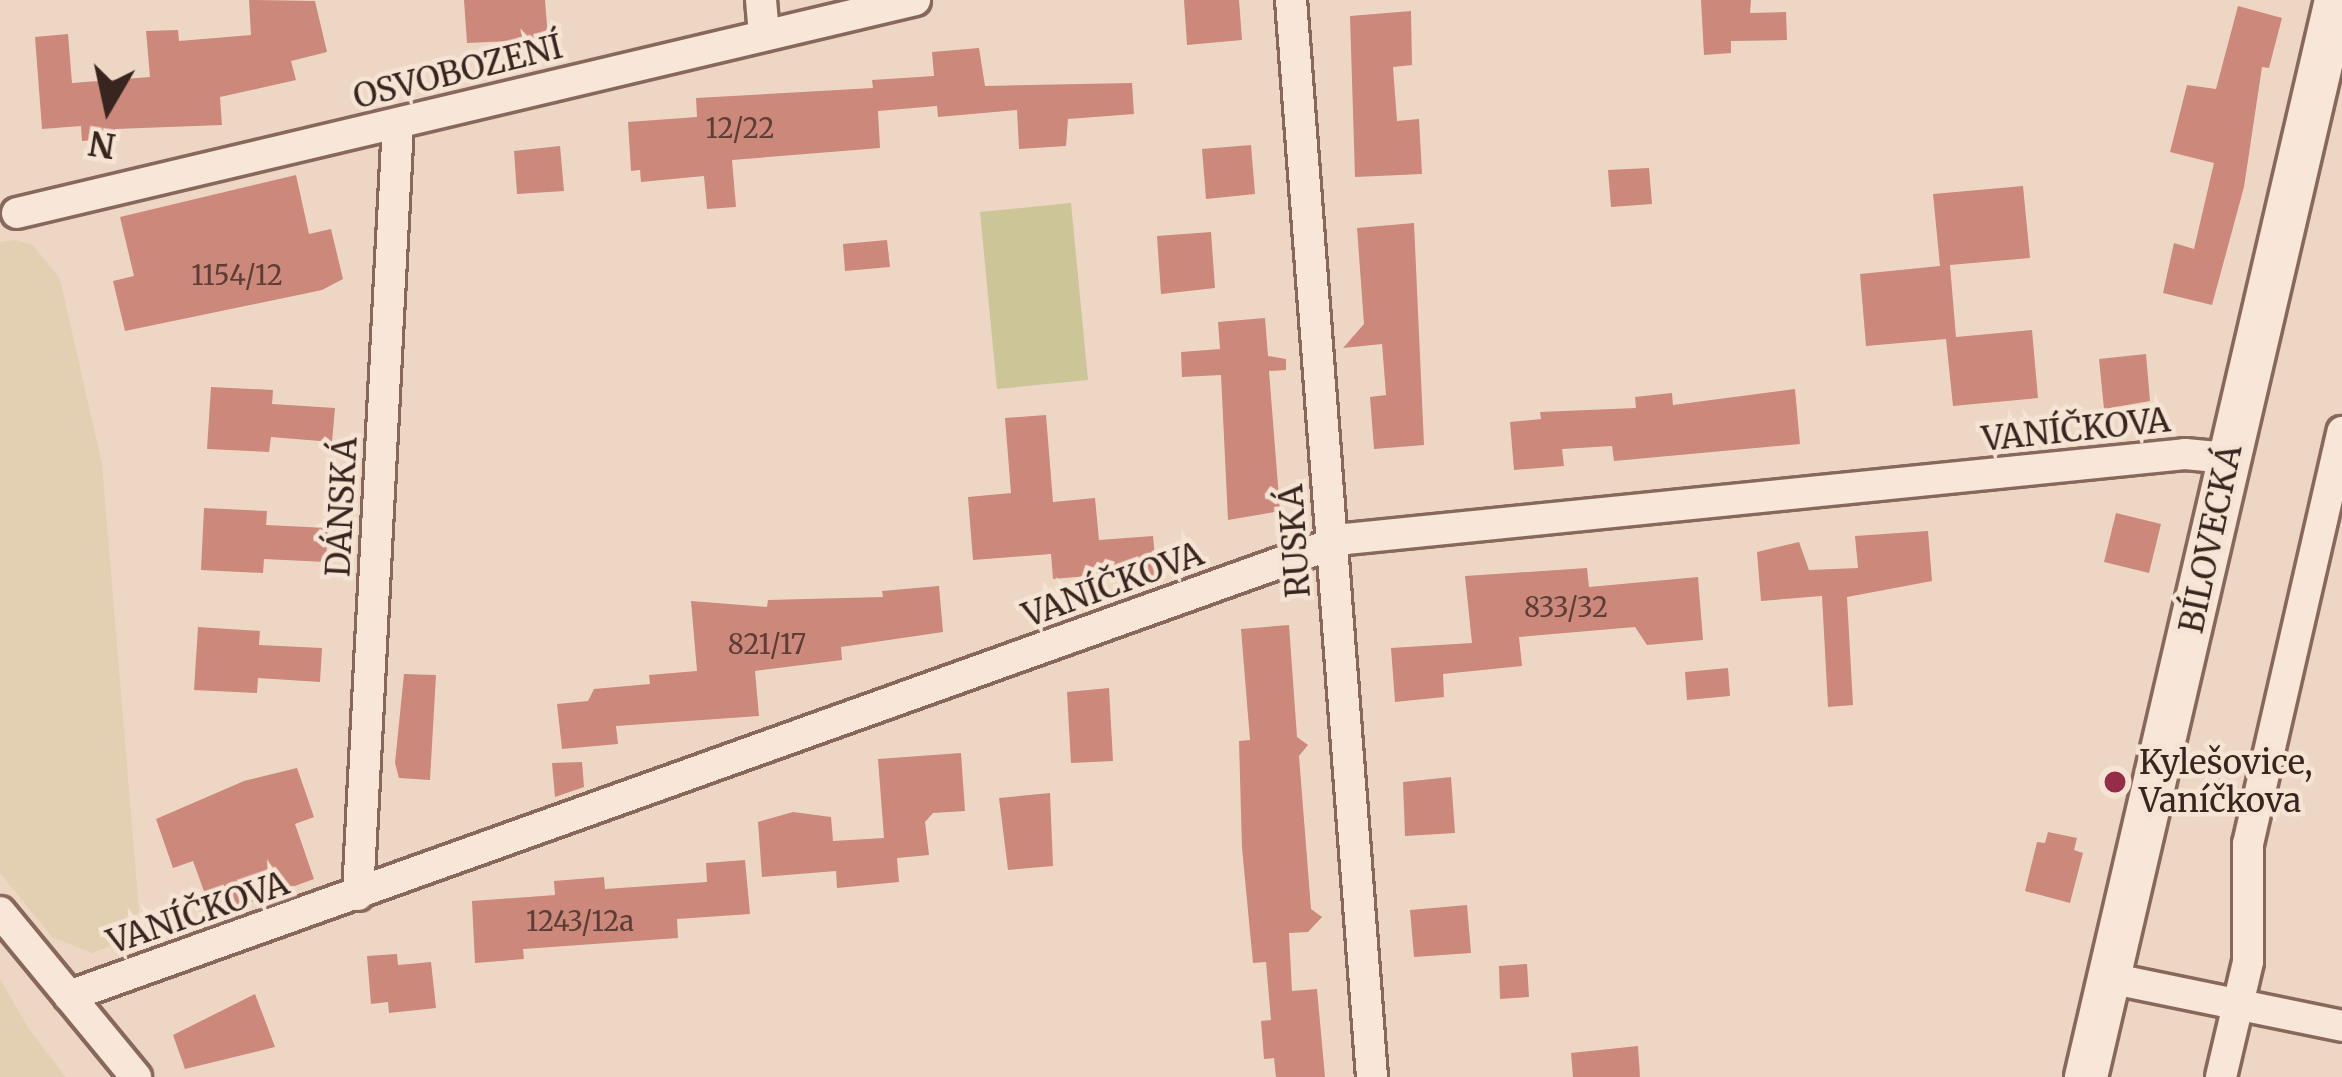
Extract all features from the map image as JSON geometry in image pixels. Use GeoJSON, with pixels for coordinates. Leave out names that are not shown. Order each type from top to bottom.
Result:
{"type":"FeatureCollection","features":[{"type":"Feature","properties":{"kind":"main road","name":"BÍLOVECKÁ"},"geometry":{"type":"LineString","coordinates":[[2086,1077],[2336,0]]}},
{"type":"Feature","properties":{"kind":"street"},"geometry":{"type":"LineString","coordinates":[[761,0],[764,34]]}},
{"type":"Feature","properties":{"kind":"street","name":"OSVOBOZENÍ"},"geometry":{"type":"LineString","coordinates":[[17,213],[915,0]]}},
{"type":"Feature","properties":{"kind":"street","name":"RUSKÁ"},"geometry":{"type":"LineString","coordinates":[[1292,0],[1372,1077]]}},
{"type":"Feature","properties":{"kind":"street","name":"DÁNSKÁ"},"geometry":{"type":"LineString","coordinates":[[358,895],[398,124]]}},
{"type":"Feature","properties":{"kind":"street"},"geometry":{"type":"LineString","coordinates":[[2221,1077],[2248,962],[2248,844],[2342,432]]}},
{"type":"Feature","properties":{"kind":"street","name":"VANÍČKOVA"},"geometry":{"type":"LineString","coordinates":[[69,996],[1331,543],[2185,454],[2228,458]]}},
{"type":"Feature","properties":{"kind":"street"},"geometry":{"type":"LineString","coordinates":[[0,912],[136,1077]]}},
{"type":"Feature","properties":{"kind":"street"},"geometry":{"type":"LineString","coordinates":[[2109,978],[2342,1026]]}},
{"type":"Feature","properties":{"kind":"shaded area"},"geometry":{"type":"Polygon","coordinates":[[[1071,203],[1088,380],[997,389],[980,212],[1071,203]]]}},
{"type":"Feature","properties":{"kind":"shaded area"},"geometry":{"type":"Polygon","coordinates":[[[0,242],[33,245],[60,279],[102,464],[139,910],[128,939],[92,953],[52,937],[0,873],[0,242]]]}},
{"type":"Feature","properties":{"kind":"shaded area"},"geometry":{"type":"Polygon","coordinates":[[[0,979],[29,1029],[66,1077],[0,1077],[0,979]]]}},
{"type":"Feature","properties":{"kind":"building"},"geometry":{"type":"Polygon","coordinates":[[[249,0],[315,1],[327,52],[291,61],[296,80],[220,97],[222,125],[115,129],[115,138],[82,141],[81,126],[42,129],[35,37],[68,34],[72,83],[150,77],[146,31],[178,30],[179,41],[251,35],[249,0]]]}},
{"type":"Feature","properties":{"kind":"building"},"geometry":{"type":"Polygon","coordinates":[[[464,0],[545,0],[548,39],[467,43],[464,0]]]}},
{"type":"Feature","properties":{"kind":"building"},"geometry":{"type":"Polygon","coordinates":[[[1184,0],[1239,0],[1242,40],[1187,45],[1184,0]]]}},
{"type":"Feature","properties":{"kind":"building"},"geometry":{"type":"Polygon","coordinates":[[[1701,0],[1751,0],[1750,13],[1786,12],[1787,40],[1731,41],[1731,53],[1704,55],[1701,0]]]}},
{"type":"Feature","properties":{"kind":"building"},"geometry":{"type":"Polygon","coordinates":[[[2238,6],[2282,18],[2269,68],[2262,67],[2244,187],[2212,305],[2163,293],[2174,243],[2194,249],[2214,163],[2170,152],[2187,85],[2216,89],[2238,6]]]}},
{"type":"Feature","properties":{"kind":"building"},"geometry":{"type":"Polygon","coordinates":[[[1411,11],[1412,65],[1393,67],[1397,121],[1419,119],[1422,174],[1355,177],[1350,16],[1411,11]]]}},
{"type":"Feature","properties":{"kind":"building"},"geometry":{"type":"Polygon","coordinates":[[[979,48],[985,86],[1132,83],[1134,114],[1068,119],[1066,146],[1019,149],[1017,110],[938,117],[937,106],[878,111],[880,148],[732,160],[736,207],[707,209],[704,176],[641,182],[640,170],[631,171],[628,122],[697,117],[696,98],[873,88],[872,80],[934,76],[932,52],[979,48]]]}},
{"type":"Feature","properties":{"kind":"building"},"geometry":{"type":"Polygon","coordinates":[[[1251,145],[1255,194],[1206,199],[1202,149],[1251,145]]]}},
{"type":"Feature","properties":{"kind":"building"},"geometry":{"type":"Polygon","coordinates":[[[560,146],[564,191],[517,194],[514,151],[560,146]]]}},
{"type":"Feature","properties":{"kind":"building"},"geometry":{"type":"Polygon","coordinates":[[[1649,168],[1652,204],[1611,207],[1608,170],[1649,168]]]}},
{"type":"Feature","properties":{"kind":"building"},"geometry":{"type":"Polygon","coordinates":[[[296,175],[309,234],[331,229],[343,279],[322,290],[125,331],[113,281],[134,276],[120,217],[296,175]]]}},
{"type":"Feature","properties":{"kind":"building"},"geometry":{"type":"Polygon","coordinates":[[[2023,186],[2030,258],[1950,265],[1956,337],[2032,330],[2038,398],[1953,406],[1946,339],[1866,346],[1860,274],[1940,266],[1933,194],[2023,186]]]}},
{"type":"Feature","properties":{"kind":"building"},"geometry":{"type":"Polygon","coordinates":[[[1414,223],[1424,445],[1374,449],[1370,397],[1386,395],[1382,344],[1343,348],[1364,324],[1357,228],[1414,223]]]}},
{"type":"Feature","properties":{"kind":"building"},"geometry":{"type":"Polygon","coordinates":[[[1211,232],[1215,288],[1161,294],[1157,236],[1211,232]]]}},
{"type":"Feature","properties":{"kind":"building"},"geometry":{"type":"Polygon","coordinates":[[[887,240],[890,267],[845,271],[843,244],[887,240]]]}},
{"type":"Feature","properties":{"kind":"building"},"geometry":{"type":"Polygon","coordinates":[[[1265,318],[1268,356],[1286,359],[1286,370],[1269,371],[1280,511],[1228,520],[1221,375],[1182,377],[1181,352],[1220,349],[1218,322],[1265,318]]]}},
{"type":"Feature","properties":{"kind":"building"},"geometry":{"type":"Polygon","coordinates":[[[2146,354],[2150,401],[2104,409],[2099,359],[2146,354]]]}},
{"type":"Feature","properties":{"kind":"building"},"geometry":{"type":"Polygon","coordinates":[[[211,387],[273,390],[272,404],[335,408],[332,442],[271,437],[269,452],[207,449],[211,387]]]}},
{"type":"Feature","properties":{"kind":"building"},"geometry":{"type":"Polygon","coordinates":[[[1795,389],[1800,444],[1614,461],[1612,446],[1562,449],[1564,466],[1514,470],[1510,422],[1541,419],[1540,412],[1636,408],[1635,397],[1672,393],[1673,405],[1795,389]]]}},
{"type":"Feature","properties":{"kind":"building"},"geometry":{"type":"Polygon","coordinates":[[[1046,415],[1053,502],[1095,498],[1099,540],[1153,536],[1157,581],[1123,584],[1122,573],[1053,579],[1051,554],[973,560],[968,497],[1011,493],[1005,418],[1046,415]]]}},
{"type":"Feature","properties":{"kind":"building"},"geometry":{"type":"Polygon","coordinates":[[[204,508],[267,511],[266,525],[328,528],[326,562],[264,559],[263,573],[201,570],[204,508]]]}},
{"type":"Feature","properties":{"kind":"building"},"geometry":{"type":"Polygon","coordinates":[[[2116,513],[2161,524],[2149,573],[2104,562],[2116,513]]]}},
{"type":"Feature","properties":{"kind":"building"},"geometry":{"type":"Polygon","coordinates":[[[1928,531],[1932,581],[1847,597],[1853,705],[1828,707],[1822,596],[1761,601],[1757,552],[1799,542],[1809,570],[1858,568],[1855,536],[1928,531]]]}},
{"type":"Feature","properties":{"kind":"building"},"geometry":{"type":"Polygon","coordinates":[[[1587,568],[1589,587],[1698,577],[1703,640],[1647,645],[1635,627],[1519,637],[1522,666],[1443,674],[1444,697],[1395,702],[1391,648],[1472,643],[1465,576],[1587,568]]]}},
{"type":"Feature","properties":{"kind":"building"},"geometry":{"type":"Polygon","coordinates":[[[939,586],[943,632],[841,647],[842,660],[755,671],[759,716],[616,726],[618,744],[562,749],[557,704],[588,701],[594,689],[650,684],[649,675],[697,671],[691,601],[767,607],[768,600],[883,597],[882,591],[939,586]]]}},
{"type":"Feature","properties":{"kind":"building"},"geometry":{"type":"Polygon","coordinates":[[[1289,625],[1297,737],[1308,745],[1299,756],[1311,909],[1322,917],[1308,932],[1289,933],[1292,991],[1317,989],[1325,1077],[1276,1077],[1274,1058],[1264,1059],[1261,1021],[1271,1020],[1266,962],[1253,963],[1242,848],[1239,741],[1250,740],[1241,629],[1289,625]]]}},
{"type":"Feature","properties":{"kind":"building"},"geometry":{"type":"Polygon","coordinates":[[[198,627],[260,631],[259,645],[322,648],[320,682],[258,678],[257,693],[194,690],[198,627]]]}},
{"type":"Feature","properties":{"kind":"building"},"geometry":{"type":"Polygon","coordinates":[[[1728,668],[1730,696],[1687,700],[1685,672],[1728,668]]]}},
{"type":"Feature","properties":{"kind":"building"},"geometry":{"type":"Polygon","coordinates":[[[404,674],[436,675],[430,780],[399,778],[395,763],[404,674]]]}},
{"type":"Feature","properties":{"kind":"building"},"geometry":{"type":"Polygon","coordinates":[[[1109,688],[1113,761],[1071,763],[1067,692],[1109,688]]]}},
{"type":"Feature","properties":{"kind":"building"},"geometry":{"type":"Polygon","coordinates":[[[961,753],[965,811],[933,813],[925,822],[929,855],[897,858],[899,882],[837,888],[836,871],[762,877],[758,822],[793,812],[831,817],[833,841],[884,838],[878,759],[961,753]]]}},
{"type":"Feature","properties":{"kind":"building"},"geometry":{"type":"Polygon","coordinates":[[[582,762],[584,787],[555,797],[552,763],[582,762]]]}},
{"type":"Feature","properties":{"kind":"building"},"geometry":{"type":"Polygon","coordinates":[[[297,768],[314,817],[295,824],[314,879],[213,916],[193,861],[173,868],[156,819],[244,781],[297,768]]]}},
{"type":"Feature","properties":{"kind":"building"},"geometry":{"type":"Polygon","coordinates":[[[1451,777],[1455,833],[1405,836],[1403,782],[1451,777]]]}},
{"type":"Feature","properties":{"kind":"building"},"geometry":{"type":"Polygon","coordinates":[[[1050,793],[1053,866],[1008,870],[999,798],[1050,793]]]}},
{"type":"Feature","properties":{"kind":"building"},"geometry":{"type":"Polygon","coordinates":[[[2048,832],[2077,838],[2074,850],[2083,853],[2070,903],[2025,891],[2037,842],[2045,843],[2048,832]]]}},
{"type":"Feature","properties":{"kind":"building"},"geometry":{"type":"Polygon","coordinates":[[[745,860],[750,914],[677,919],[678,938],[523,949],[524,959],[475,963],[472,901],[555,895],[554,881],[604,877],[605,889],[707,882],[706,863],[745,860]]]}},
{"type":"Feature","properties":{"kind":"building"},"geometry":{"type":"Polygon","coordinates":[[[1467,905],[1471,953],[1414,957],[1410,910],[1467,905]]]}},
{"type":"Feature","properties":{"kind":"building"},"geometry":{"type":"Polygon","coordinates":[[[397,954],[398,965],[431,962],[436,1008],[389,1013],[388,1002],[371,1004],[367,956],[397,954]]]}},
{"type":"Feature","properties":{"kind":"building"},"geometry":{"type":"Polygon","coordinates":[[[1527,964],[1529,997],[1500,999],[1499,966],[1527,964]]]}},
{"type":"Feature","properties":{"kind":"building"},"geometry":{"type":"Polygon","coordinates":[[[255,994],[275,1047],[185,1069],[173,1035],[255,994]]]}},
{"type":"Feature","properties":{"kind":"building"},"geometry":{"type":"Polygon","coordinates":[[[1638,1046],[1640,1077],[1573,1077],[1571,1053],[1638,1046]]]}},
{"type":"Feature","properties":{"kind":"place","name":"Kylešovice, Vaníčkova"},"geometry":{"type":"Point","coordinates":[2115,782]}}]}
